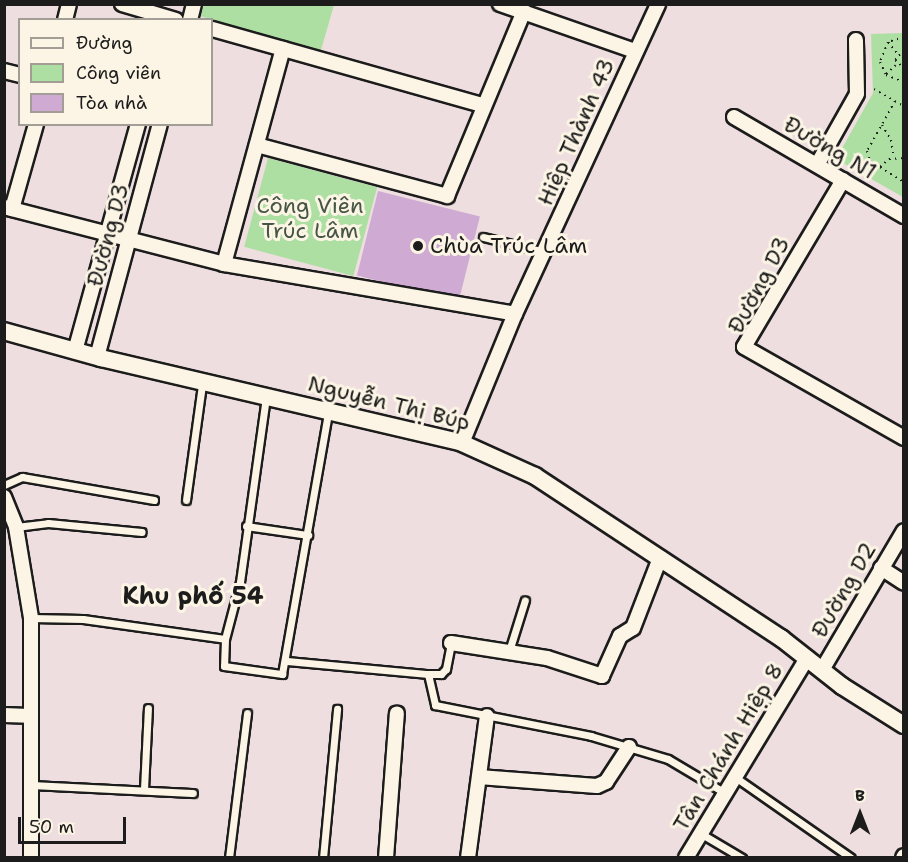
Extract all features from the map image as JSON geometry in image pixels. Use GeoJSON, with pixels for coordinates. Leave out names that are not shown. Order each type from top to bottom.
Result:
{"type":"FeatureCollection","features":[{"type":"Feature","properties":{"kind":"street"},"geometry":{"type":"LineString","coordinates":[[122,4],[170,15]]}},
{"type":"Feature","properties":{"kind":"street"},"geometry":{"type":"LineString","coordinates":[[500,4],[635,51]]}},
{"type":"Feature","properties":{"kind":"street","name":"Hiệp Thành 43"},"geometry":{"type":"LineString","coordinates":[[462,443],[515,314],[658,4]]}},
{"type":"Feature","properties":{"kind":"street"},"geometry":{"type":"LineString","coordinates":[[257,145],[447,196],[482,105],[524,11]]}},
{"type":"Feature","properties":{"kind":"street"},"geometry":{"type":"LineString","coordinates":[[213,29],[482,105]]}},
{"type":"Feature","properties":{"kind":"street"},"geometry":{"type":"LineString","coordinates":[[817,165],[857,94],[856,40]]}},
{"type":"Feature","properties":{"kind":"street"},"geometry":{"type":"LineString","coordinates":[[224,264],[283,49]]}},
{"type":"Feature","properties":{"kind":"street","name":"Đường N1"},"geometry":{"type":"LineString","coordinates":[[734,117],[903,216]]}},
{"type":"Feature","properties":{"kind":"street"},"geometry":{"type":"LineString","coordinates":[[35,126],[8,208],[128,242],[224,264],[515,314]]}},
{"type":"Feature","properties":{"kind":"street","name":"Đường D3"},"geometry":{"type":"LineString","coordinates":[[75,351],[137,126]]}},
{"type":"Feature","properties":{"kind":"street","name":"Đường D3"},"geometry":{"type":"LineString","coordinates":[[97,357],[159,126]]}},
{"type":"Feature","properties":{"kind":"street","name":"Đường D3"},"geometry":{"type":"LineString","coordinates":[[843,180],[744,347],[903,438]]}},
{"type":"Feature","properties":{"kind":"street","name":"Nguyễn Thị Búp"},"geometry":{"type":"LineString","coordinates":[[4,331],[97,357],[462,443],[535,476],[660,558],[903,726]]}},
{"type":"Feature","properties":{"kind":"street"},"geometry":{"type":"LineString","coordinates":[[4,497],[16,526],[31,618],[29,716],[31,858]]}},
{"type":"Feature","properties":{"kind":"street","name":"Đường D2"},"geometry":{"type":"LineString","coordinates":[[822,670],[903,531]]}},
{"type":"Feature","properties":{"kind":"street"},"geometry":{"type":"LineString","coordinates":[[451,643],[509,651],[568,663],[602,676],[620,636],[633,628],[660,558]]}},
{"type":"Feature","properties":{"kind":"street"},"geometry":{"type":"LineString","coordinates":[[881,568],[903,583]]}},
{"type":"Feature","properties":{"kind":"street","name":"Tân Chánh Hiệp 8"},"geometry":{"type":"LineString","coordinates":[[686,858],[807,658]]}},
{"type":"Feature","properties":{"kind":"street"},"geometry":{"type":"LineString","coordinates":[[386,858],[397,713]]}},
{"type":"Feature","properties":{"kind":"street"},"geometry":{"type":"LineString","coordinates":[[4,715],[29,716]]}},
{"type":"Feature","properties":{"kind":"street"},"geometry":{"type":"LineString","coordinates":[[468,858],[487,716]]}},
{"type":"Feature","properties":{"kind":"street"},"geometry":{"type":"LineString","coordinates":[[479,777],[597,786],[606,782],[629,747]]}},
{"type":"Feature","properties":{"kind":"lane"},"geometry":{"type":"LineString","coordinates":[[483,237],[545,252]]}},
{"type":"Feature","properties":{"kind":"lane"},"geometry":{"type":"LineString","coordinates":[[186,500],[203,381]]}},
{"type":"Feature","properties":{"kind":"lane"},"geometry":{"type":"LineString","coordinates":[[266,396],[246,526],[240,582],[225,639],[224,666],[282,674],[287,661],[328,410]]}},
{"type":"Feature","properties":{"kind":"lane"},"geometry":{"type":"LineString","coordinates":[[4,485],[22,477],[154,500]]}},
{"type":"Feature","properties":{"kind":"lane"},"geometry":{"type":"LineString","coordinates":[[16,526],[48,523],[142,532]]}},
{"type":"Feature","properties":{"kind":"lane"},"geometry":{"type":"LineString","coordinates":[[246,526],[308,535]]}},
{"type":"Feature","properties":{"kind":"lane"},"geometry":{"type":"LineString","coordinates":[[509,651],[525,600]]}},
{"type":"Feature","properties":{"kind":"lane"},"geometry":{"type":"LineString","coordinates":[[31,618],[83,619],[225,639]]}},
{"type":"Feature","properties":{"kind":"lane"},"geometry":{"type":"LineString","coordinates":[[287,661],[441,674],[446,669],[451,643]]}},
{"type":"Feature","properties":{"kind":"lane"},"geometry":{"type":"LineString","coordinates":[[428,674],[435,705],[629,747],[668,759],[725,792]]}},
{"type":"Feature","properties":{"kind":"lane"},"geometry":{"type":"LineString","coordinates":[[144,789],[148,708]]}},
{"type":"Feature","properties":{"kind":"lane"},"geometry":{"type":"LineString","coordinates":[[323,858],[337,709]]}},
{"type":"Feature","properties":{"kind":"lane"},"geometry":{"type":"LineString","coordinates":[[229,858],[247,713]]}},
{"type":"Feature","properties":{"kind":"lane"},"geometry":{"type":"LineString","coordinates":[[735,777],[851,858]]}},
{"type":"Feature","properties":{"kind":"lane"},"geometry":{"type":"LineString","coordinates":[[30,785],[144,789],[193,794]]}},
{"type":"Feature","properties":{"kind":"lane"},"geometry":{"type":"LineString","coordinates":[[700,833],[742,858]]}},
{"type":"Feature","properties":{"kind":"path"},"geometry":{"type":"LineString","coordinates":[[886,74],[881,54],[888,42],[903,37]]}},
{"type":"Feature","properties":{"kind":"path"},"geometry":{"type":"LineString","coordinates":[[886,74],[896,65],[897,53],[888,42]]}},
{"type":"Feature","properties":{"kind":"path"},"geometry":{"type":"LineString","coordinates":[[897,53],[903,50]]}},
{"type":"Feature","properties":{"kind":"path"},"geometry":{"type":"LineString","coordinates":[[896,65],[903,68]]}},
{"type":"Feature","properties":{"kind":"path"},"geometry":{"type":"LineString","coordinates":[[886,74],[903,82]]}},
{"type":"Feature","properties":{"kind":"path"},"geometry":{"type":"LineString","coordinates":[[874,88],[903,105]]}},
{"type":"Feature","properties":{"kind":"path"},"geometry":{"type":"LineString","coordinates":[[895,100],[867,151],[870,161],[903,182]]}},
{"type":"Feature","properties":{"kind":"path"},"geometry":{"type":"LineString","coordinates":[[881,124],[891,140],[894,158]]}},
{"type":"Feature","properties":{"kind":"path"},"geometry":{"type":"LineString","coordinates":[[880,167],[894,158],[903,158]]}},
{"type":"Feature","properties":{"kind":"green space"},"geometry":{"type":"Polygon","coordinates":[[[204,4],[334,5],[321,50],[200,16],[204,4]]]}},
{"type":"Feature","properties":{"kind":"green space"},"geometry":{"type":"Polygon","coordinates":[[[904,33],[903,197],[836,159],[873,93],[871,34],[904,33]]]}},
{"type":"Feature","properties":{"kind":"green space","name":"Công Viên Trúc Lâm"},"geometry":{"type":"Polygon","coordinates":[[[268,158],[377,187],[353,276],[244,247],[268,158]]]}},
{"type":"Feature","properties":{"kind":"building","name":"Chùa Trúc Lâm"},"geometry":{"type":"Polygon","coordinates":[[[378,191],[480,216],[459,301],[357,275],[378,191]]]}},
{"type":"Feature","properties":{"kind":"place","name":"Chùa Trúc Lâm"},"geometry":{"type":"Point","coordinates":[418,246]}},
{"type":"Feature","properties":{"kind":"district","name":"Khu phố 54"},"geometry":{"type":"Point","coordinates":[193,597]}}]}
